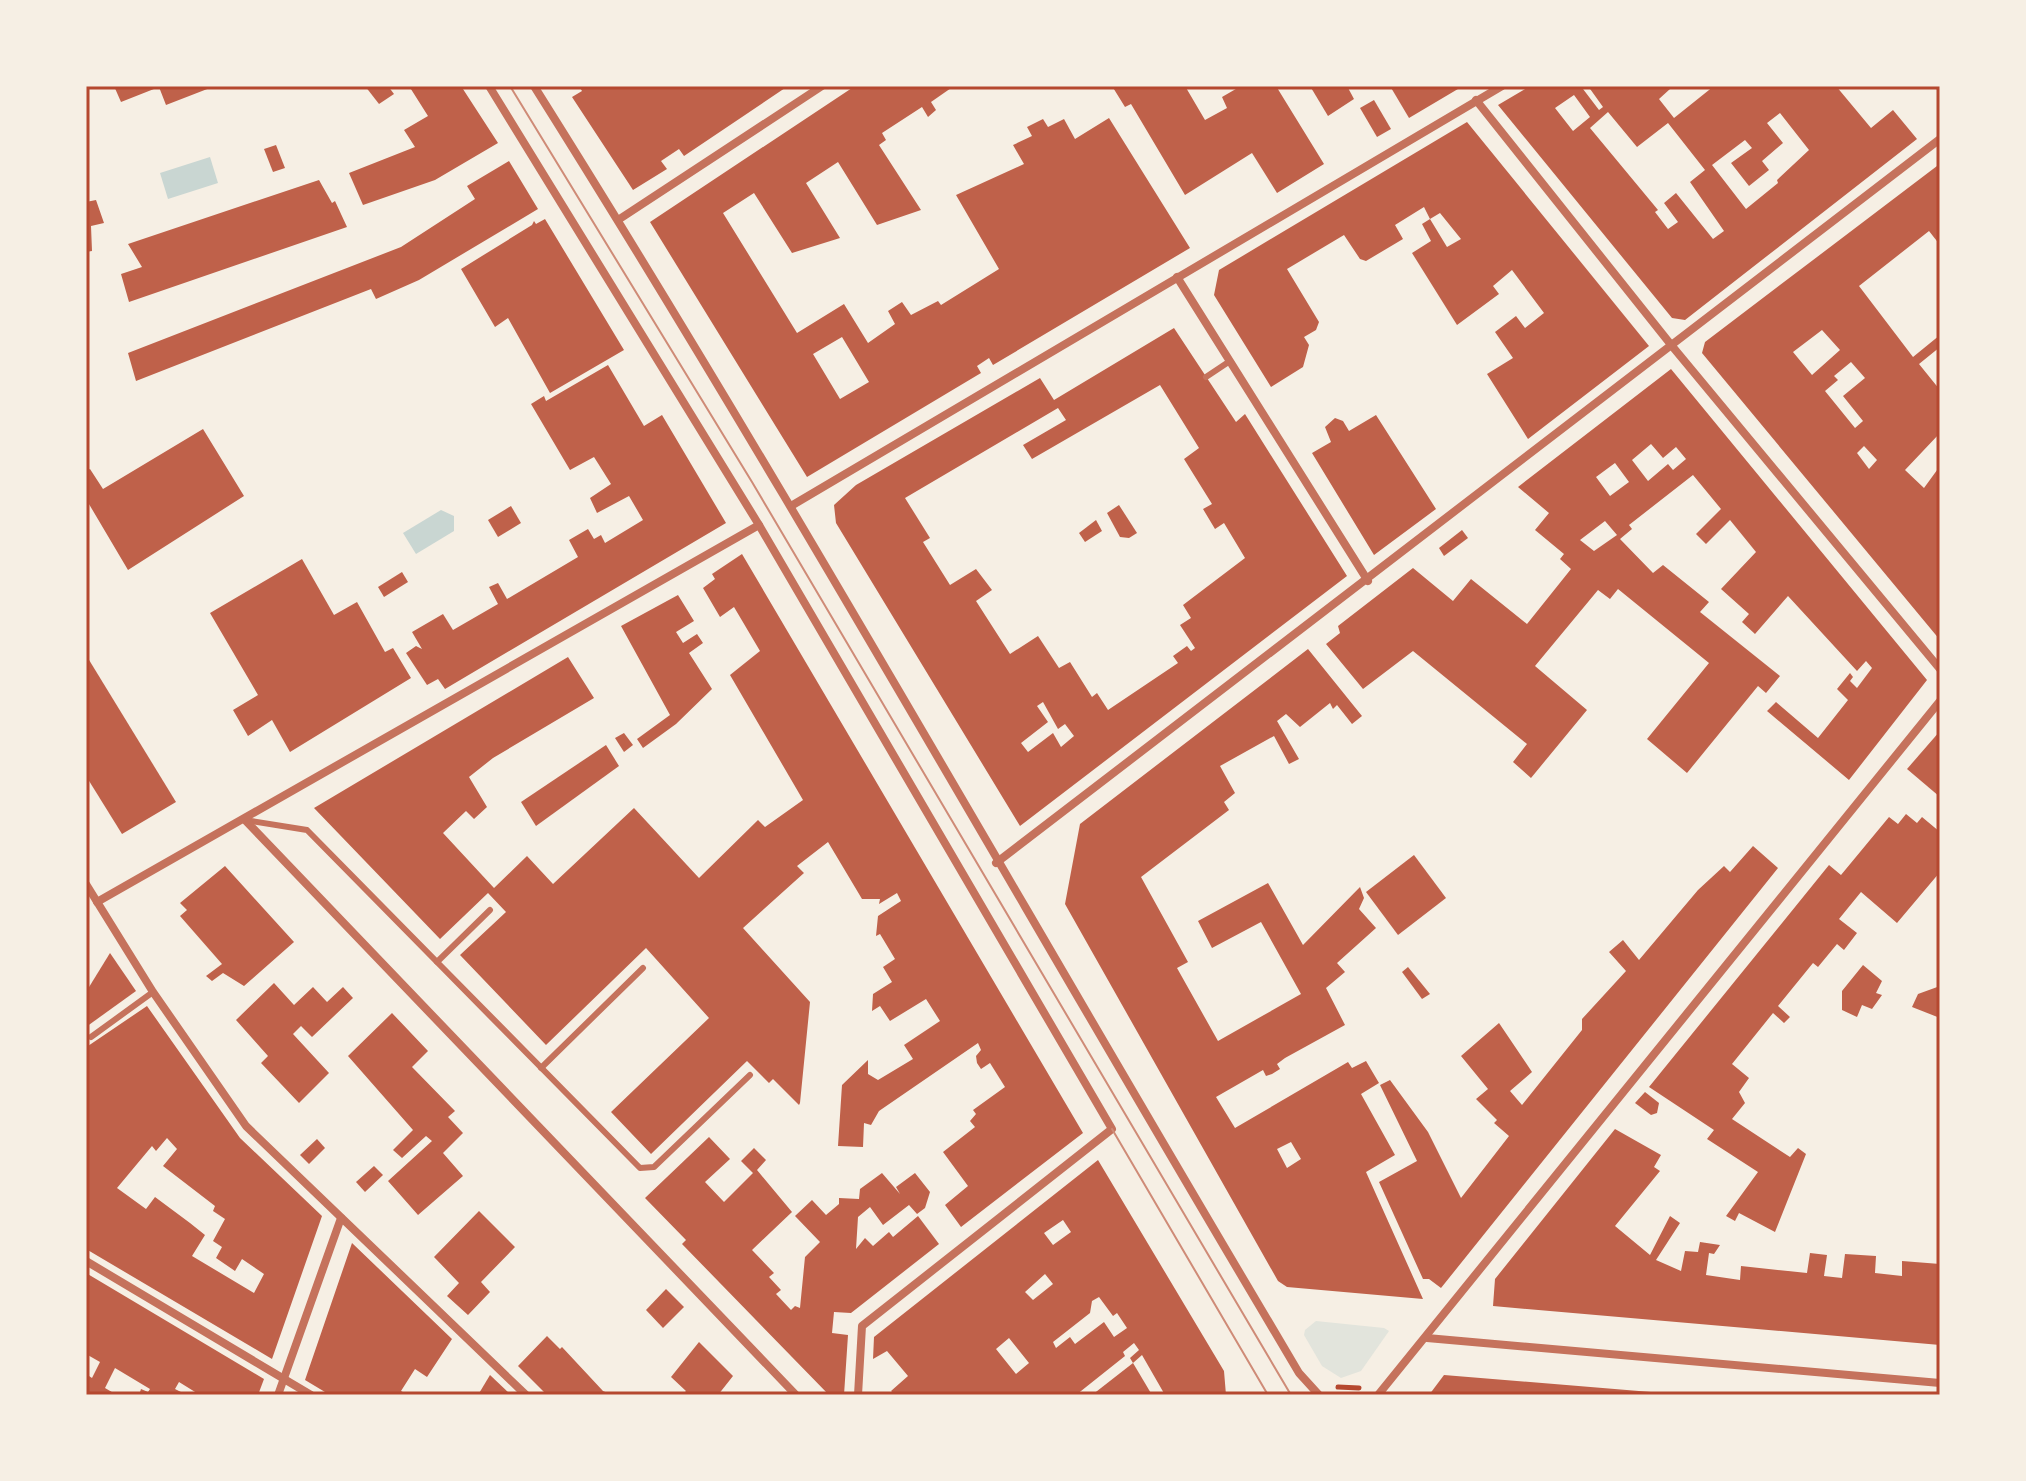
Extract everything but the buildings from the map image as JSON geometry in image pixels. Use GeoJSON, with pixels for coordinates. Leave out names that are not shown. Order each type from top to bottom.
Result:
{"type":"FeatureCollection","features":[{"type":"Feature","properties":{"kind":"street"},"geometry":{"type":"LineString","coordinates":[[489,86],[759,525],[1112,1129],[862,1326],[858,1395]]}},
{"type":"Feature","properties":{"kind":"street"},"geometry":{"type":"LineString","coordinates":[[534,86],[791,506],[996,863],[1299,1373],[1319,1395]]}},
{"type":"Feature","properties":{"kind":"street"},"geometry":{"type":"LineString","coordinates":[[618,220],[822,86]]}},
{"type":"Feature","properties":{"kind":"street"},"geometry":{"type":"LineString","coordinates":[[791,506],[1502,86]]}},
{"type":"Feature","properties":{"kind":"street"},"geometry":{"type":"LineString","coordinates":[[1476,100],[1672,346],[1940,669]]}},
{"type":"Feature","properties":{"kind":"street"},"geometry":{"type":"LineString","coordinates":[[996,863],[1368,581],[1940,139]]}},
{"type":"Feature","properties":{"kind":"street"},"geometry":{"type":"LineString","coordinates":[[1177,277],[1368,581]]}},
{"type":"Feature","properties":{"kind":"street"},"geometry":{"type":"LineString","coordinates":[[97,902],[759,525]]}},
{"type":"Feature","properties":{"kind":"street"},"geometry":{"type":"LineString","coordinates":[[1379,1395],[1940,701]]}},
{"type":"Feature","properties":{"kind":"street"},"geometry":{"type":"LineString","coordinates":[[245,820],[796,1395]]}},
{"type":"Feature","properties":{"kind":"street"},"geometry":{"type":"LineString","coordinates":[[86,884],[153,992],[246,1126],[526,1395]]}},
{"type":"Feature","properties":{"kind":"street"},"geometry":{"type":"LineString","coordinates":[[278,1395],[341,1218]]}},
{"type":"Feature","properties":{"kind":"street"},"geometry":{"type":"LineString","coordinates":[[86,1261],[311,1395]]}},
{"type":"Feature","properties":{"kind":"street"},"geometry":{"type":"LineString","coordinates":[[1427,1338],[1940,1383]]}},
{"type":"Feature","properties":{"kind":"lane"},"geometry":{"type":"LineString","coordinates":[[1206,377],[1230,361]]}},
{"type":"Feature","properties":{"kind":"lane"},"geometry":{"type":"LineString","coordinates":[[245,820],[307,830],[640,1168],[654,1167],[750,1075]]}},
{"type":"Feature","properties":{"kind":"lane"},"geometry":{"type":"LineString","coordinates":[[437,962],[490,910]]}},
{"type":"Feature","properties":{"kind":"lane"},"geometry":{"type":"LineString","coordinates":[[541,1068],[643,968]]}},
{"type":"Feature","properties":{"kind":"lane"},"geometry":{"type":"LineString","coordinates":[[91,1037],[153,992]]}},
{"type":"Feature","properties":{"kind":"path"},"geometry":{"type":"LineString","coordinates":[[1333,1385],[1344,1390],[1365,1385]]}},
{"type":"Feature","properties":{"kind":"shaded area"},"geometry":{"type":"Polygon","coordinates":[[[210,157],[218,183],[168,199],[160,173],[210,157]]]}},
{"type":"Feature","properties":{"kind":"shaded area"},"geometry":{"type":"Polygon","coordinates":[[[441,510],[454,516],[454,531],[416,554],[403,533],[441,510]]]}},
{"type":"Feature","properties":{"kind":"shaded area"},"geometry":{"type":"Polygon","coordinates":[[[1316,1321],[1389,1331],[1361,1371],[1341,1378],[1322,1366],[1304,1335],[1305,1330],[1316,1321]]]}},
{"type":"Feature","properties":{"kind":"tram line"},"geometry":{"type":"LineString","coordinates":[[510,86],[752,482],[1291,1395]]}},
{"type":"Feature","properties":{"kind":"tram line"},"geometry":{"type":"LineString","coordinates":[[1112,1129],[1268,1395]]}}]}
